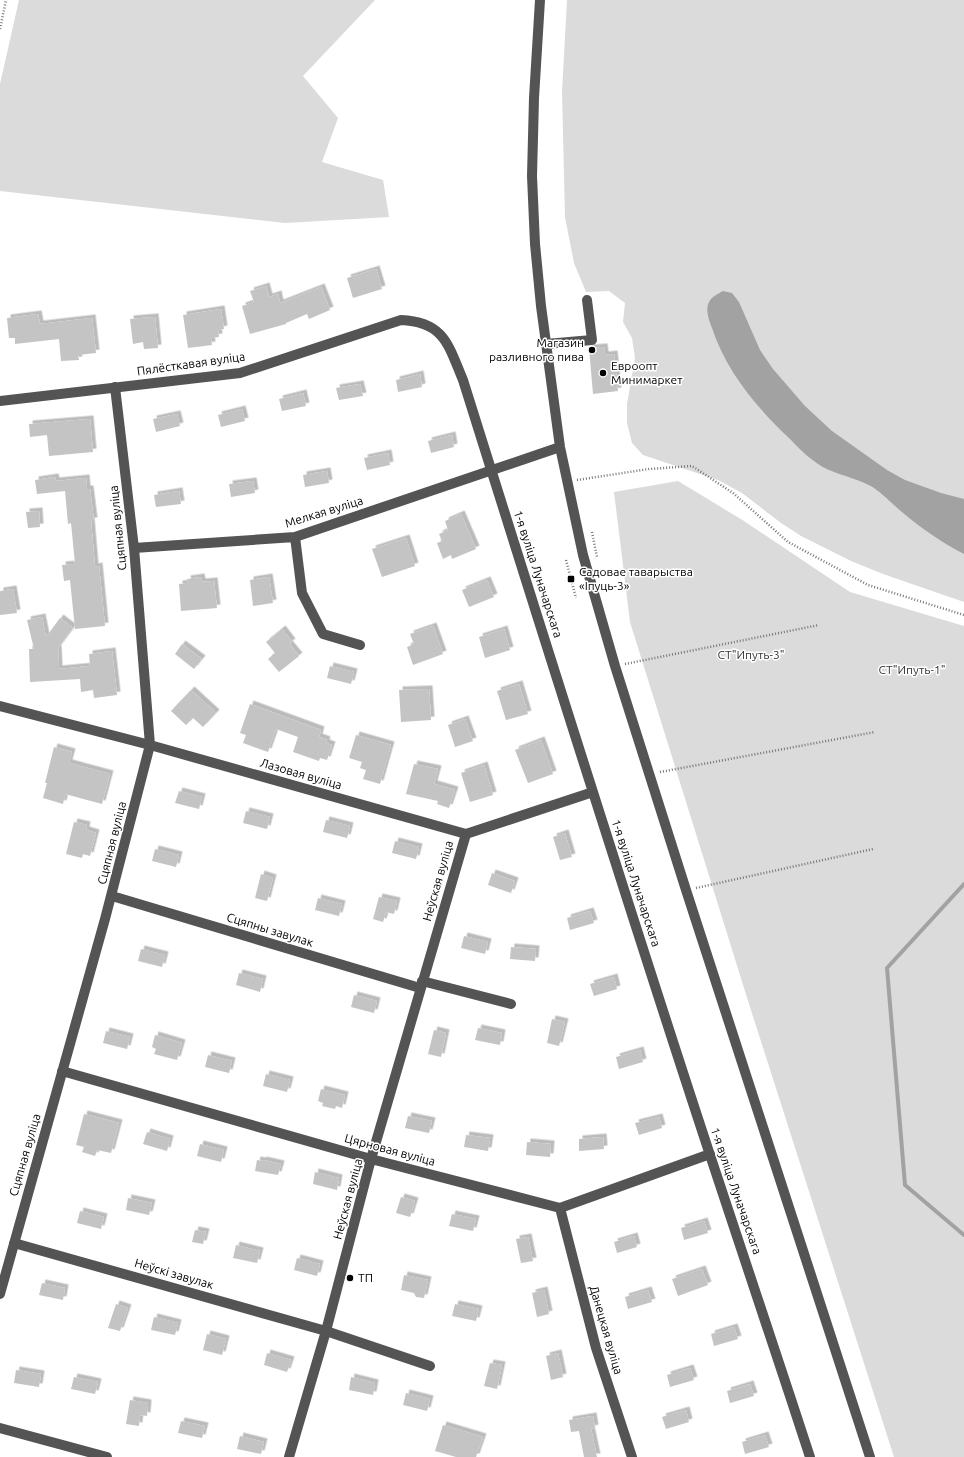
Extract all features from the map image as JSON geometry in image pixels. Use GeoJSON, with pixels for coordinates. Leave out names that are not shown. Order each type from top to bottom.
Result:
{"type":"FeatureCollection","features":[{"type":"Feature","properties":{"kind":"street"},"geometry":{"type":"LineString","coordinates":[[540,0],[534,98],[532,176],[535,244],[546,344],[560,447],[586,568],[615,666],[686,890],[870,1457]]}},
{"type":"Feature","properties":{"kind":"street"},"geometry":{"type":"LineString","coordinates":[[546,344],[592,340],[587,300]]}},
{"type":"Feature","properties":{"kind":"street","name":"Пялёсткавая вуліца"},"geometry":{"type":"LineString","coordinates":[[0,401],[240,373],[401,320],[415,320],[427,324]]}},
{"type":"Feature","properties":{"kind":"street","name":"1-я вуліца Луначарскага"},"geometry":{"type":"LineString","coordinates":[[427,324],[440,333],[449,346],[463,380],[593,792],[810,1457]]}},
{"type":"Feature","properties":{"kind":"street","name":"Сцяпная вуліца"},"geometry":{"type":"LineString","coordinates":[[0,1294],[112,896],[150,745],[134,548],[115,387]]}},
{"type":"Feature","properties":{"kind":"street","name":"Мелкая вуліца"},"geometry":{"type":"LineString","coordinates":[[134,548],[295,537],[560,447]]}},
{"type":"Feature","properties":{"kind":"street"},"geometry":{"type":"LineString","coordinates":[[295,537],[302,592],[323,634],[360,645]]}},
{"type":"Feature","properties":{"kind":"street","name":"Лазовая вуліца"},"geometry":{"type":"LineString","coordinates":[[0,706],[150,745],[466,834]]}},
{"type":"Feature","properties":{"kind":"street"},"geometry":{"type":"LineString","coordinates":[[466,834],[593,792]]}},
{"type":"Feature","properties":{"kind":"street","name":"Неўская вуліца"},"geometry":{"type":"LineString","coordinates":[[289,1457],[326,1331],[421,985],[466,834]]}},
{"type":"Feature","properties":{"kind":"street","name":"Сцяпны завулак"},"geometry":{"type":"LineString","coordinates":[[112,896],[421,985]]}},
{"type":"Feature","properties":{"kind":"street"},"geometry":{"type":"LineString","coordinates":[[421,985],[511,1004]]}},
{"type":"Feature","properties":{"kind":"street","name":"Цярновая вуліца"},"geometry":{"type":"LineString","coordinates":[[62,1071],[372,1159],[560,1208]]}},
{"type":"Feature","properties":{"kind":"street"},"geometry":{"type":"LineString","coordinates":[[560,1208],[710,1154]]}},
{"type":"Feature","properties":{"kind":"street","name":"Данецкая вуліца"},"geometry":{"type":"LineString","coordinates":[[560,1208],[596,1348],[632,1457]]}},
{"type":"Feature","properties":{"kind":"street","name":"Неўскі завулак"},"geometry":{"type":"LineString","coordinates":[[14,1243],[326,1331]]}},
{"type":"Feature","properties":{"kind":"street"},"geometry":{"type":"LineString","coordinates":[[326,1331],[430,1366]]}},
{"type":"Feature","properties":{"kind":"street"},"geometry":{"type":"LineString","coordinates":[[0,1428],[107,1457]]}},
{"type":"Feature","properties":{"kind":"path"},"geometry":{"type":"LineString","coordinates":[[0,29],[6,0]]}},
{"type":"Feature","properties":{"kind":"path"},"geometry":{"type":"LineString","coordinates":[[567,482],[649,469],[692,466],[733,493],[788,542],[868,584],[964,615]]}},
{"type":"Feature","properties":{"kind":"path"},"geometry":{"type":"LineString","coordinates":[[592,532],[598,559]]}},
{"type":"Feature","properties":{"kind":"path"},"geometry":{"type":"LineString","coordinates":[[566,560],[576,598]]}},
{"type":"Feature","properties":{"kind":"path"},"geometry":{"type":"LineString","coordinates":[[615,666],[818,625]]}},
{"type":"Feature","properties":{"kind":"path"},"geometry":{"type":"LineString","coordinates":[[650,774],[875,732]]}},
{"type":"Feature","properties":{"kind":"path"},"geometry":{"type":"LineString","coordinates":[[686,890],[873,849]]}},
{"type":"Feature","properties":{"kind":"green space"},"geometry":{"type":"Polygon","coordinates":[[[19,0],[375,0],[303,76],[338,118],[322,162],[383,180],[389,217],[285,223],[0,191],[0,84],[19,0]]]}},
{"type":"Feature","properties":{"kind":"green space"},"geometry":{"type":"Polygon","coordinates":[[[567,0],[964,0],[964,602],[883,574],[851,561],[801,536],[781,523],[742,493],[718,480],[643,455],[632,443],[627,423],[627,404],[635,358],[632,338],[623,322],[625,303],[609,291],[586,292],[574,263],[565,217],[562,92],[567,0]]]}},
{"type":"Feature","properties":{"kind":"green space","name":"СТ\"Ипуть-3\""},"geometry":{"type":"Polygon","coordinates":[[[678,481],[744,521],[850,592],[964,626],[964,1457],[894,1457],[749,1004],[630,622],[614,492],[678,481]]]}},
{"type":"Feature","properties":{"kind":"shaded area"},"geometry":{"type":"Polygon","coordinates":[[[723,291],[732,293],[739,302],[760,350],[773,369],[805,406],[832,431],[887,470],[905,480],[941,493],[964,499],[964,554],[947,545],[924,529],[874,488],[821,466],[807,456],[765,414],[744,388],[725,359],[710,322],[707,312],[709,302],[713,297],[723,291]]]}},
{"type":"Feature","properties":{"kind":"building"},"geometry":{"type":"Polygon","coordinates":[[[376,269],[382,289],[353,298],[347,278],[376,269]]]}},
{"type":"Feature","properties":{"kind":"building"},"geometry":{"type":"Polygon","coordinates":[[[266,286],[269,297],[278,294],[280,303],[321,287],[330,310],[309,319],[307,314],[286,324],[250,334],[242,306],[254,302],[250,291],[266,286]]]}},
{"type":"Feature","properties":{"kind":"building"},"geometry":{"type":"Polygon","coordinates":[[[221,309],[224,329],[218,330],[219,337],[211,338],[212,345],[188,348],[183,315],[221,309]]]}},
{"type":"Feature","properties":{"kind":"building"},"geometry":{"type":"Polygon","coordinates":[[[38,314],[40,324],[92,318],[96,353],[78,355],[79,360],[61,361],[59,339],[15,344],[15,338],[9,338],[7,318],[38,314]]]}},
{"type":"Feature","properties":{"kind":"building"},"geometry":{"type":"Polygon","coordinates":[[[155,317],[158,348],[144,349],[143,342],[133,344],[130,319],[155,317]]]}},
{"type":"Feature","properties":{"kind":"building","name":"Евроопт Минимаркет"},"geometry":{"type":"Polygon","coordinates":[[[604,347],[605,355],[614,354],[618,391],[593,394],[589,348],[604,347]]]}},
{"type":"Feature","properties":{"kind":"building"},"geometry":{"type":"Polygon","coordinates":[[[420,374],[422,387],[398,392],[396,380],[420,374]]]}},
{"type":"Feature","properties":{"kind":"building"},"geometry":{"type":"Polygon","coordinates":[[[360,384],[363,396],[339,400],[336,388],[360,384]]]}},
{"type":"Feature","properties":{"kind":"building"},"geometry":{"type":"Polygon","coordinates":[[[303,393],[306,406],[282,411],[279,399],[303,393]]]}},
{"type":"Feature","properties":{"kind":"building"},"geometry":{"type":"Polygon","coordinates":[[[242,409],[245,421],[221,427],[218,415],[242,409]]]}},
{"type":"Feature","properties":{"kind":"building"},"geometry":{"type":"Polygon","coordinates":[[[177,414],[180,426],[156,432],[153,419],[177,414]]]}},
{"type":"Feature","properties":{"kind":"building"},"geometry":{"type":"Polygon","coordinates":[[[90,419],[93,452],[49,456],[47,435],[30,437],[29,424],[90,419]]]}},
{"type":"Feature","properties":{"kind":"building"},"geometry":{"type":"Polygon","coordinates":[[[452,435],[454,447],[431,453],[428,441],[452,435]]]}},
{"type":"Feature","properties":{"kind":"building"},"geometry":{"type":"Polygon","coordinates":[[[388,453],[390,465],[367,470],[364,458],[388,453]]]}},
{"type":"Feature","properties":{"kind":"building"},"geometry":{"type":"Polygon","coordinates":[[[327,471],[329,483],[305,487],[303,475],[327,471]]]}},
{"type":"Feature","properties":{"kind":"building"},"geometry":{"type":"Polygon","coordinates":[[[55,477],[56,481],[86,478],[87,489],[90,489],[94,521],[91,521],[95,567],[99,566],[105,626],[75,629],[70,580],[64,581],[62,565],[75,564],[71,523],[68,524],[65,491],[37,494],[35,480],[55,477]]]}},
{"type":"Feature","properties":{"kind":"building"},"geometry":{"type":"Polygon","coordinates":[[[253,481],[255,493],[231,497],[229,484],[253,481]]]}},
{"type":"Feature","properties":{"kind":"building"},"geometry":{"type":"Polygon","coordinates":[[[179,491],[181,504],[156,507],[154,495],[179,491]]]}},
{"type":"Feature","properties":{"kind":"building"},"geometry":{"type":"Polygon","coordinates":[[[39,511],[40,527],[28,528],[26,512],[39,511]]]}},
{"type":"Feature","properties":{"kind":"building"},"geometry":{"type":"Polygon","coordinates":[[[461,514],[476,549],[452,559],[451,555],[443,559],[437,543],[442,541],[439,534],[448,530],[445,521],[461,514]]]}},
{"type":"Feature","properties":{"kind":"building"},"geometry":{"type":"Polygon","coordinates":[[[406,538],[415,566],[382,577],[372,549],[406,538]]]}},
{"type":"Feature","properties":{"kind":"building"},"geometry":{"type":"Polygon","coordinates":[[[201,577],[202,582],[214,581],[217,608],[181,611],[179,584],[188,583],[187,579],[201,577]]]}},
{"type":"Feature","properties":{"kind":"building"},"geometry":{"type":"Polygon","coordinates":[[[269,577],[273,603],[253,606],[250,580],[269,577]]]}},
{"type":"Feature","properties":{"kind":"building"},"geometry":{"type":"Polygon","coordinates":[[[487,580],[494,597],[469,607],[462,590],[487,580]]]}},
{"type":"Feature","properties":{"kind":"building"},"geometry":{"type":"Polygon","coordinates":[[[13,589],[17,613],[0,615],[0,591],[13,589]]]}},
{"type":"Feature","properties":{"kind":"building"},"geometry":{"type":"Polygon","coordinates":[[[42,617],[46,637],[60,618],[73,628],[58,648],[59,669],[90,666],[89,654],[112,651],[117,695],[94,698],[93,690],[81,692],[80,679],[30,682],[29,649],[34,649],[27,620],[42,617]]]}},
{"type":"Feature","properties":{"kind":"building"},"geometry":{"type":"Polygon","coordinates":[[[433,626],[443,654],[413,665],[407,647],[414,644],[410,634],[433,626]]]}},
{"type":"Feature","properties":{"kind":"building"},"geometry":{"type":"Polygon","coordinates":[[[282,629],[292,642],[289,644],[299,656],[279,672],[268,659],[275,653],[266,642],[282,629]]]}},
{"type":"Feature","properties":{"kind":"building"},"geometry":{"type":"Polygon","coordinates":[[[504,629],[510,650],[485,658],[479,637],[504,629]]]}},
{"type":"Feature","properties":{"kind":"building"},"geometry":{"type":"Polygon","coordinates":[[[182,644],[202,659],[194,669],[175,654],[182,644]]]}},
{"type":"Feature","properties":{"kind":"building"},"geometry":{"type":"Polygon","coordinates":[[[330,666],[354,672],[351,684],[327,678],[330,666]]]}},
{"type":"Feature","properties":{"kind":"building"},"geometry":{"type":"Polygon","coordinates":[[[519,684],[528,714],[506,720],[497,691],[519,684]]]}},
{"type":"Feature","properties":{"kind":"building"},"geometry":{"type":"Polygon","coordinates":[[[429,689],[431,720],[401,722],[399,690],[429,689]]]}},
{"type":"Feature","properties":{"kind":"building"},"geometry":{"type":"Polygon","coordinates":[[[191,690],[216,713],[203,727],[193,718],[186,725],[171,711],[191,690]]]}},
{"type":"Feature","properties":{"kind":"building"},"geometry":{"type":"Polygon","coordinates":[[[250,704],[321,730],[319,737],[327,740],[326,743],[332,745],[327,760],[320,758],[319,761],[293,752],[298,737],[276,729],[268,752],[243,743],[246,735],[240,733],[250,704]]]}},
{"type":"Feature","properties":{"kind":"building"},"geometry":{"type":"Polygon","coordinates":[[[465,719],[473,741],[455,747],[448,725],[465,719]]]}},
{"type":"Feature","properties":{"kind":"building"},"geometry":{"type":"Polygon","coordinates":[[[356,735],[391,745],[380,784],[363,779],[366,770],[360,768],[362,762],[349,758],[356,735]]]}},
{"type":"Feature","properties":{"kind":"building"},"geometry":{"type":"Polygon","coordinates":[[[541,740],[553,774],[528,783],[515,750],[541,740]]]}},
{"type":"Feature","properties":{"kind":"building"},"geometry":{"type":"Polygon","coordinates":[[[54,747],[72,752],[69,763],[110,774],[102,804],[65,794],[63,804],[43,798],[47,783],[45,783],[54,747]]]}},
{"type":"Feature","properties":{"kind":"building"},"geometry":{"type":"Polygon","coordinates":[[[414,764],[438,769],[434,784],[455,790],[449,808],[437,804],[438,801],[406,794],[414,764]]]}},
{"type":"Feature","properties":{"kind":"building"},"geometry":{"type":"Polygon","coordinates":[[[484,765],[493,795],[470,802],[461,773],[484,765]]]}},
{"type":"Feature","properties":{"kind":"building"},"geometry":{"type":"Polygon","coordinates":[[[179,791],[202,797],[199,809],[175,803],[179,791]]]}},
{"type":"Feature","properties":{"kind":"building"},"geometry":{"type":"Polygon","coordinates":[[[246,811],[270,817],[267,829],[243,823],[246,811]]]}},
{"type":"Feature","properties":{"kind":"building"},"geometry":{"type":"Polygon","coordinates":[[[326,820],[350,826],[347,838],[323,832],[326,820]]]}},
{"type":"Feature","properties":{"kind":"building"},"geometry":{"type":"Polygon","coordinates":[[[74,822],[87,825],[86,830],[96,833],[90,856],[83,854],[82,858],[66,854],[74,822]]]}},
{"type":"Feature","properties":{"kind":"building"},"geometry":{"type":"Polygon","coordinates":[[[565,833],[572,857],[560,860],[553,837],[565,833]]]}},
{"type":"Feature","properties":{"kind":"building"},"geometry":{"type":"Polygon","coordinates":[[[395,841],[419,847],[416,859],[392,853],[395,841]]]}},
{"type":"Feature","properties":{"kind":"building"},"geometry":{"type":"Polygon","coordinates":[[[155,849],[179,855],[176,867],[152,861],[155,849]]]}},
{"type":"Feature","properties":{"kind":"building"},"geometry":{"type":"Polygon","coordinates":[[[492,873],[515,881],[511,893],[488,885],[492,873]]]}},
{"type":"Feature","properties":{"kind":"building"},"geometry":{"type":"Polygon","coordinates":[[[261,874],[273,878],[267,901],[255,898],[261,874]]]}},
{"type":"Feature","properties":{"kind":"building"},"geometry":{"type":"Polygon","coordinates":[[[379,897],[397,901],[394,914],[386,912],[383,922],[373,919],[379,897]]]}},
{"type":"Feature","properties":{"kind":"building"},"geometry":{"type":"Polygon","coordinates":[[[318,898],[342,904],[339,916],[315,910],[318,898]]]}},
{"type":"Feature","properties":{"kind":"building"},"geometry":{"type":"Polygon","coordinates":[[[590,911],[594,923],[570,930],[567,918],[590,911]]]}},
{"type":"Feature","properties":{"kind":"building"},"geometry":{"type":"Polygon","coordinates":[[[464,936],[488,942],[485,954],[461,948],[464,936]]]}},
{"type":"Feature","properties":{"kind":"building"},"geometry":{"type":"Polygon","coordinates":[[[511,947],[536,949],[535,961],[510,959],[511,947]]]}},
{"type":"Feature","properties":{"kind":"building"},"geometry":{"type":"Polygon","coordinates":[[[141,949],[165,955],[162,967],[138,961],[141,949]]]}},
{"type":"Feature","properties":{"kind":"building"},"geometry":{"type":"Polygon","coordinates":[[[239,973],[263,979],[260,992],[236,985],[239,973]]]}},
{"type":"Feature","properties":{"kind":"building"},"geometry":{"type":"Polygon","coordinates":[[[614,977],[617,989],[594,996],[590,984],[614,977]]]}},
{"type":"Feature","properties":{"kind":"building"},"geometry":{"type":"Polygon","coordinates":[[[354,995],[377,1001],[374,1013],[351,1007],[354,995]]]}},
{"type":"Feature","properties":{"kind":"building"},"geometry":{"type":"Polygon","coordinates":[[[552,1019],[565,1022],[559,1046],[547,1043],[552,1019]]]}},
{"type":"Feature","properties":{"kind":"building"},"geometry":{"type":"Polygon","coordinates":[[[478,1028],[502,1033],[500,1045],[475,1040],[478,1028]]]}},
{"type":"Feature","properties":{"kind":"building"},"geometry":{"type":"Polygon","coordinates":[[[434,1030],[446,1033],[441,1057],[428,1054],[434,1030]]]}},
{"type":"Feature","properties":{"kind":"building"},"geometry":{"type":"Polygon","coordinates":[[[106,1031],[130,1037],[127,1049],[103,1043],[106,1031]]]}},
{"type":"Feature","properties":{"kind":"building"},"geometry":{"type":"Polygon","coordinates":[[[155,1035],[182,1043],[177,1060],[154,1054],[156,1049],[152,1047],[155,1035]]]}},
{"type":"Feature","properties":{"kind":"building"},"geometry":{"type":"Polygon","coordinates":[[[640,1050],[643,1062],[619,1069],[616,1057],[640,1050]]]}},
{"type":"Feature","properties":{"kind":"building"},"geometry":{"type":"Polygon","coordinates":[[[208,1055],[232,1061],[229,1073],[205,1067],[208,1055]]]}},
{"type":"Feature","properties":{"kind":"building"},"geometry":{"type":"Polygon","coordinates":[[[266,1074],[290,1080],[287,1092],[263,1086],[266,1074]]]}},
{"type":"Feature","properties":{"kind":"building"},"geometry":{"type":"Polygon","coordinates":[[[321,1089],[345,1095],[342,1108],[336,1106],[335,1109],[322,1106],[323,1103],[318,1101],[321,1089]]]}},
{"type":"Feature","properties":{"kind":"building"},"geometry":{"type":"Polygon","coordinates":[[[84,1114],[119,1123],[111,1153],[97,1150],[95,1156],[82,1152],[84,1147],[76,1145],[84,1114]]]}},
{"type":"Feature","properties":{"kind":"building"},"geometry":{"type":"Polygon","coordinates":[[[408,1116],[432,1121],[429,1133],[405,1128],[408,1116]]]}},
{"type":"Feature","properties":{"kind":"building"},"geometry":{"type":"Polygon","coordinates":[[[659,1117],[662,1128],[639,1135],[635,1123],[659,1117]]]}},
{"type":"Feature","properties":{"kind":"building"},"geometry":{"type":"Polygon","coordinates":[[[147,1132],[170,1139],[167,1151],[143,1144],[147,1132]]]}},
{"type":"Feature","properties":{"kind":"building"},"geometry":{"type":"Polygon","coordinates":[[[466,1135],[490,1138],[488,1151],[464,1147],[466,1135]]]}},
{"type":"Feature","properties":{"kind":"building"},"geometry":{"type":"Polygon","coordinates":[[[603,1137],[604,1149],[579,1151],[579,1139],[603,1137]]]}},
{"type":"Feature","properties":{"kind":"building"},"geometry":{"type":"Polygon","coordinates":[[[527,1142],[551,1144],[550,1157],[526,1155],[527,1142]]]}},
{"type":"Feature","properties":{"kind":"building"},"geometry":{"type":"Polygon","coordinates":[[[200,1144],[224,1150],[221,1162],[197,1156],[200,1144]]]}},
{"type":"Feature","properties":{"kind":"building"},"geometry":{"type":"Polygon","coordinates":[[[257,1160],[281,1164],[278,1175],[255,1171],[257,1160]]]}},
{"type":"Feature","properties":{"kind":"building"},"geometry":{"type":"Polygon","coordinates":[[[315,1172],[339,1178],[337,1190],[313,1184],[315,1172]]]}},
{"type":"Feature","properties":{"kind":"building"},"geometry":{"type":"Polygon","coordinates":[[[401,1197],[415,1201],[410,1217],[396,1213],[401,1197]]]}},
{"type":"Feature","properties":{"kind":"building"},"geometry":{"type":"Polygon","coordinates":[[[128,1198],[152,1203],[149,1215],[126,1210],[128,1198]]]}},
{"type":"Feature","properties":{"kind":"building"},"geometry":{"type":"Polygon","coordinates":[[[80,1211],[104,1217],[101,1229],[77,1223],[80,1211]]]}},
{"type":"Feature","properties":{"kind":"building"},"geometry":{"type":"Polygon","coordinates":[[[452,1214],[476,1219],[473,1231],[449,1226],[452,1214]]]}},
{"type":"Feature","properties":{"kind":"building"},"geometry":{"type":"Polygon","coordinates":[[[704,1221],[708,1233],[684,1240],[681,1228],[704,1221]]]}},
{"type":"Feature","properties":{"kind":"building"},"geometry":{"type":"Polygon","coordinates":[[[195,1230],[206,1232],[203,1244],[192,1242],[195,1230]]]}},
{"type":"Feature","properties":{"kind":"building"},"geometry":{"type":"Polygon","coordinates":[[[634,1236],[637,1247],[617,1253],[614,1242],[634,1236]]]}},
{"type":"Feature","properties":{"kind":"building"},"geometry":{"type":"Polygon","coordinates":[[[528,1237],[533,1261],[521,1263],[516,1239],[528,1237]]]}},
{"type":"Feature","properties":{"kind":"building"},"geometry":{"type":"Polygon","coordinates":[[[236,1245],[260,1251],[257,1263],[233,1258],[236,1245]]]}},
{"type":"Feature","properties":{"kind":"building"},"geometry":{"type":"Polygon","coordinates":[[[297,1258],[320,1264],[317,1276],[294,1270],[297,1258]]]}},
{"type":"Feature","properties":{"kind":"building"},"geometry":{"type":"Polygon","coordinates":[[[702,1269],[708,1285],[678,1296],[672,1279],[702,1269]]]}},
{"type":"Feature","properties":{"kind":"building"},"geometry":{"type":"Polygon","coordinates":[[[404,1275],[428,1280],[424,1298],[416,1297],[414,1293],[401,1290],[404,1275]]]}},
{"type":"Feature","properties":{"kind":"building"},"geometry":{"type":"Polygon","coordinates":[[[42,1283],[65,1288],[63,1300],[39,1295],[42,1283]]]}},
{"type":"Feature","properties":{"kind":"building"},"geometry":{"type":"Polygon","coordinates":[[[544,1290],[549,1314],[537,1317],[532,1293],[544,1290]]]}},
{"type":"Feature","properties":{"kind":"building"},"geometry":{"type":"Polygon","coordinates":[[[648,1290],[652,1302],[628,1309],[625,1297],[648,1290]]]}},
{"type":"Feature","properties":{"kind":"building"},"geometry":{"type":"Polygon","coordinates":[[[116,1304],[128,1308],[120,1331],[108,1328],[116,1304]]]}},
{"type":"Feature","properties":{"kind":"building"},"geometry":{"type":"Polygon","coordinates":[[[455,1304],[479,1309],[476,1321],[452,1316],[455,1304]]]}},
{"type":"Feature","properties":{"kind":"building"},"geometry":{"type":"Polygon","coordinates":[[[154,1317],[178,1323],[175,1335],[151,1330],[154,1317]]]}},
{"type":"Feature","properties":{"kind":"building"},"geometry":{"type":"Polygon","coordinates":[[[734,1327],[738,1339],[714,1346],[711,1334],[734,1327]]]}},
{"type":"Feature","properties":{"kind":"building"},"geometry":{"type":"Polygon","coordinates":[[[207,1334],[226,1339],[222,1355],[203,1350],[207,1334]]]}},
{"type":"Feature","properties":{"kind":"building"},"geometry":{"type":"Polygon","coordinates":[[[267,1353],[291,1360],[287,1372],[264,1365],[267,1353]]]}},
{"type":"Feature","properties":{"kind":"building"},"geometry":{"type":"Polygon","coordinates":[[[558,1353],[563,1377],[551,1380],[546,1356],[558,1353]]]}},
{"type":"Feature","properties":{"kind":"building"},"geometry":{"type":"Polygon","coordinates":[[[490,1363],[502,1365],[497,1389],[484,1386],[490,1363]]]}},
{"type":"Feature","properties":{"kind":"building"},"geometry":{"type":"Polygon","coordinates":[[[690,1368],[694,1380],[670,1387],[667,1375],[690,1368]]]}},
{"type":"Feature","properties":{"kind":"building"},"geometry":{"type":"Polygon","coordinates":[[[16,1370],[41,1374],[39,1387],[14,1383],[16,1370]]]}},
{"type":"Feature","properties":{"kind":"building"},"geometry":{"type":"Polygon","coordinates":[[[74,1377],[98,1382],[95,1394],[71,1389],[74,1377]]]}},
{"type":"Feature","properties":{"kind":"building"},"geometry":{"type":"Polygon","coordinates":[[[351,1377],[375,1383],[373,1395],[349,1390],[351,1377]]]}},
{"type":"Feature","properties":{"kind":"building"},"geometry":{"type":"Polygon","coordinates":[[[750,1384],[754,1396],[730,1403],[727,1391],[750,1384]]]}},
{"type":"Feature","properties":{"kind":"building"},"geometry":{"type":"Polygon","coordinates":[[[406,1393],[430,1399],[427,1411],[403,1405],[406,1393]]]}},
{"type":"Feature","properties":{"kind":"building"},"geometry":{"type":"Polygon","coordinates":[[[130,1400],[148,1403],[147,1416],[140,1415],[139,1426],[126,1424],[130,1400]]]}},
{"type":"Feature","properties":{"kind":"building"},"geometry":{"type":"Polygon","coordinates":[[[686,1410],[689,1422],[666,1429],[662,1417],[686,1410]]]}},
{"type":"Feature","properties":{"kind":"building"},"geometry":{"type":"Polygon","coordinates":[[[593,1416],[595,1428],[591,1429],[597,1457],[584,1457],[579,1431],[571,1432],[569,1420],[593,1416]]]}},
{"type":"Feature","properties":{"kind":"building"},"geometry":{"type":"Polygon","coordinates":[[[181,1421],[205,1426],[202,1438],[178,1433],[181,1421]]]}},
{"type":"Feature","properties":{"kind":"building"},"geometry":{"type":"Polygon","coordinates":[[[443,1425],[483,1437],[476,1457],[456,1457],[435,1451],[443,1425]]]}},
{"type":"Feature","properties":{"kind":"building"},"geometry":{"type":"Polygon","coordinates":[[[765,1435],[769,1447],[745,1454],[742,1442],[765,1435]]]}},
{"type":"Feature","properties":{"kind":"building"},"geometry":{"type":"Polygon","coordinates":[[[240,1436],[264,1442],[261,1454],[237,1449],[240,1436]]]}},
{"type":"Feature","properties":{"kind":"waterway"},"geometry":{"type":"LineString","coordinates":[[964,884],[887,968],[905,1185],[964,1235]]}},
{"type":"Feature","properties":{"kind":"place","name":"Магазин разливного пива"},"geometry":{"type":"Point","coordinates":[592,350]}},
{"type":"Feature","properties":{"kind":"place","name":"Евроопт Минимаркет"},"geometry":{"type":"Point","coordinates":[603,373]}},
{"type":"Feature","properties":{"kind":"place","name":"Садовае таварыства «Іпуць-3»"},"geometry":{"type":"Point","coordinates":[571,579]}},
{"type":"Feature","properties":{"kind":"place","name":"ТП"},"geometry":{"type":"Point","coordinates":[350,1278]}},
{"type":"Feature","properties":{"kind":"park label","name":"СТ\"Ипуть-1\""},"geometry":{"type":"Point","coordinates":[912,670]}}]}
